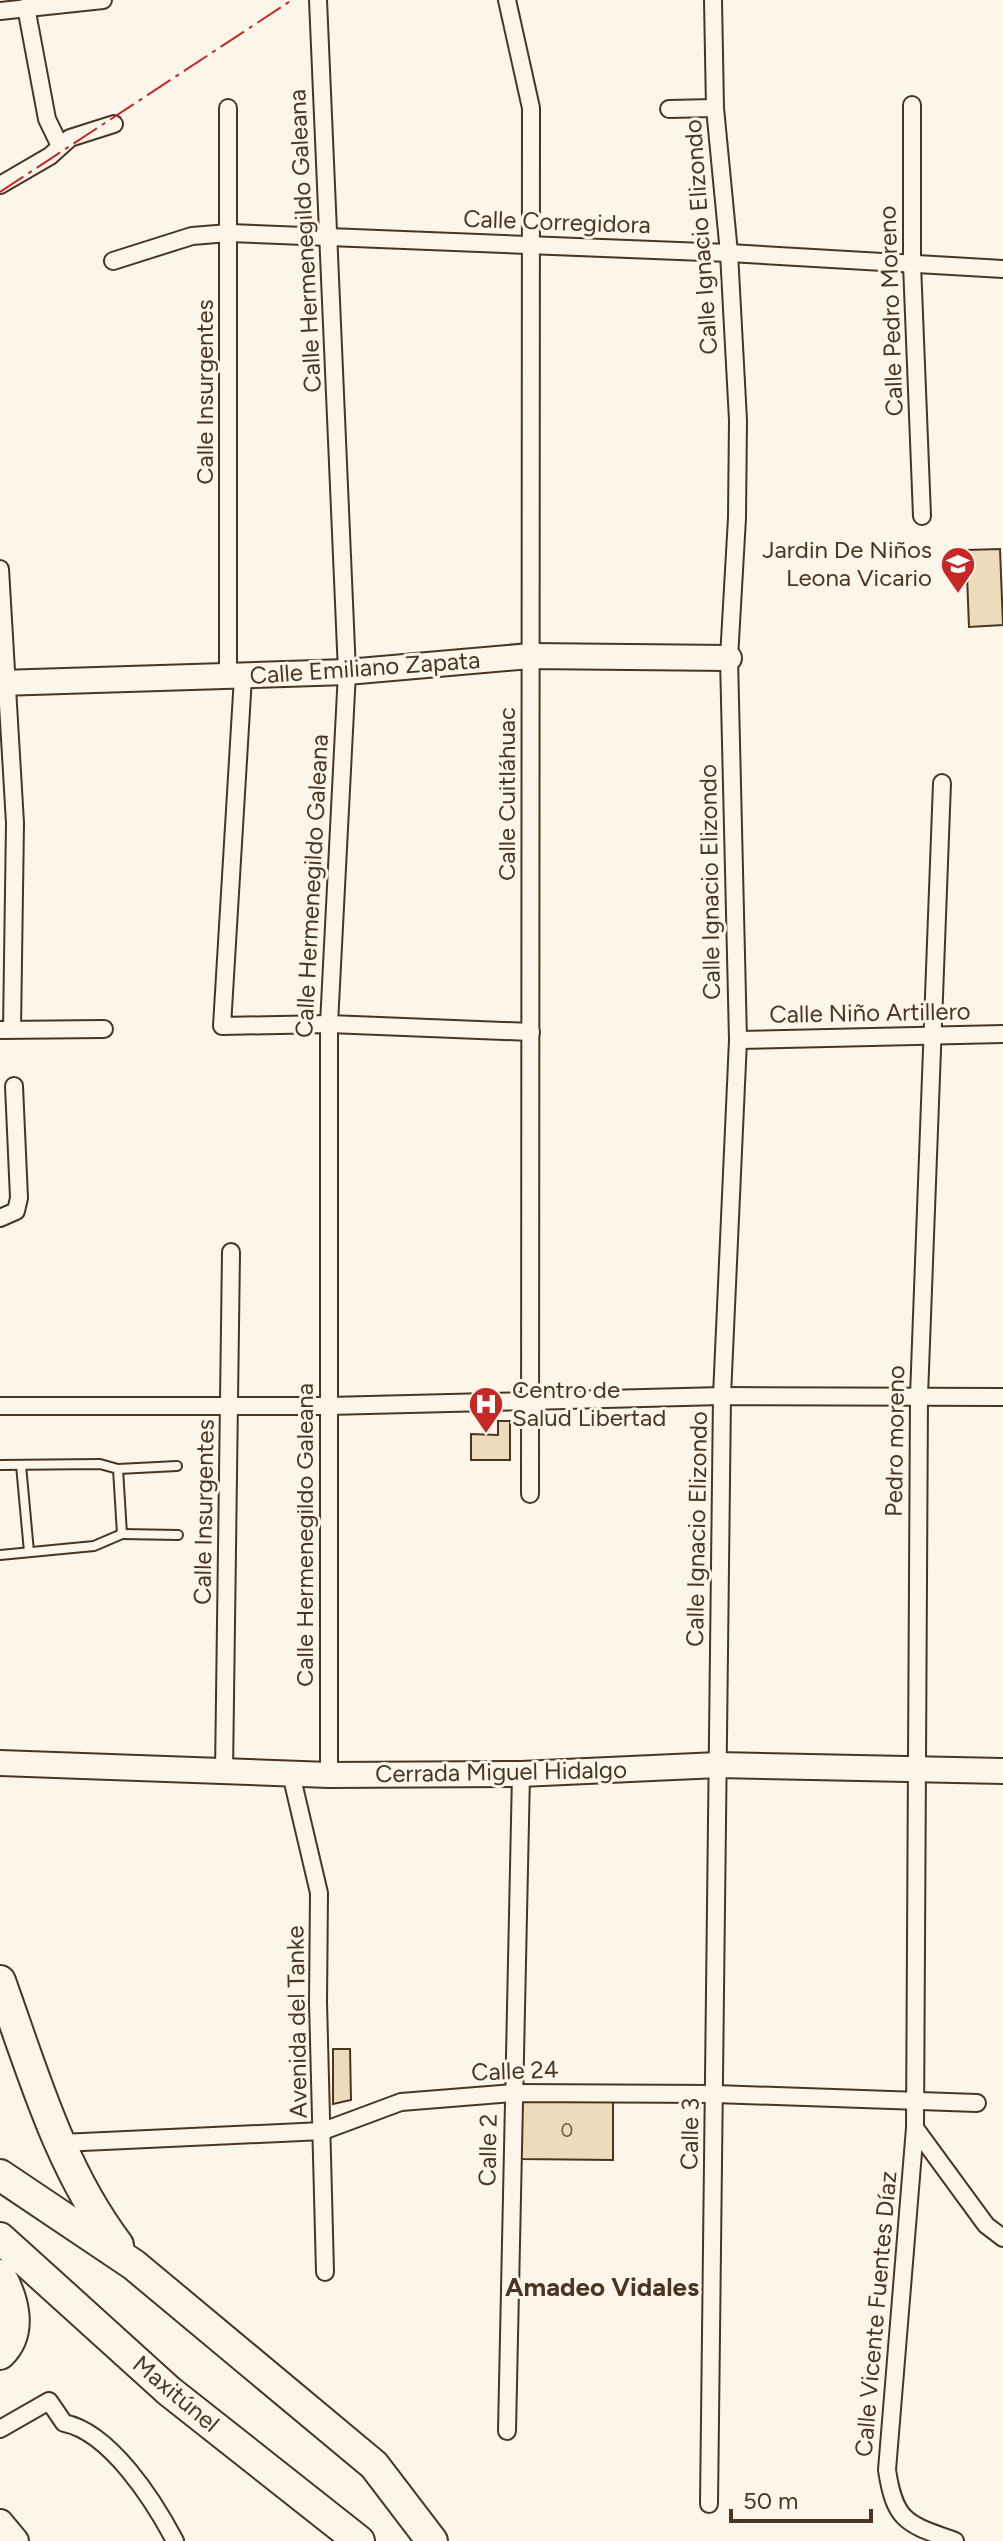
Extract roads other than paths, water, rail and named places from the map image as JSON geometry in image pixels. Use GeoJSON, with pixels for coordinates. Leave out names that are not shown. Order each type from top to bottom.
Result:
{"type":"FeatureCollection","features":[{"type":"Feature","properties":{"kind":"highway"},"geometry":{"type":"LineString","coordinates":[[0,1981],[61,2143],[98,2219],[134,2265]]}},
{"type":"Feature","properties":{"kind":"highway"},"geometry":{"type":"LineString","coordinates":[[0,2175],[134,2265],[374,2465],[432,2541]]}},
{"type":"Feature","properties":{"kind":"highway","name":"Maxitúnel"},"geometry":{"type":"LineString","coordinates":[[0,2238],[169,2391],[359,2541]]}},
{"type":"Feature","properties":{"kind":"highway"},"geometry":{"type":"LineString","coordinates":[[0,2275],[13,2298],[14,2328],[0,2354]]}},
{"type":"Feature","properties":{"kind":"main road"},"geometry":{"type":"LineString","coordinates":[[0,2523],[15,2541]]}},
{"type":"Feature","properties":{"kind":"street"},"geometry":{"type":"LineString","coordinates":[[0,11],[103,0]]}},
{"type":"Feature","properties":{"kind":"street","name":"Calle Hermenegildo Galeana"},"geometry":{"type":"LineString","coordinates":[[318,0],[331,238],[347,672],[329,1024],[329,1775]]}},
{"type":"Feature","properties":{"kind":"street","name":"Calle Cuitláhuac"},"geometry":{"type":"LineString","coordinates":[[507,0],[531,108],[530,1494]]}},
{"type":"Feature","properties":{"kind":"street","name":"Calle Ignacio Elizondo"},"geometry":{"type":"LineString","coordinates":[[713,0],[715,108],[729,253],[738,420],[737,518],[729,658],[738,1040],[722,1396],[718,1765]]}},
{"type":"Feature","properties":{"kind":"street"},"geometry":{"type":"LineString","coordinates":[[26,7],[47,119],[60,146]]}},
{"type":"Feature","properties":{"kind":"street","name":"Calle Pedro Moreno"},"geometry":{"type":"LineString","coordinates":[[912,105],[912,264],[922,516]]}},
{"type":"Feature","properties":{"kind":"street","name":"Calle Insurgentes"},"geometry":{"type":"LineString","coordinates":[[228,108],[235,677],[222,1026],[329,1024]]}},
{"type":"Feature","properties":{"kind":"street"},"geometry":{"type":"LineString","coordinates":[[669,109],[715,108]]}},
{"type":"Feature","properties":{"kind":"street"},"geometry":{"type":"LineString","coordinates":[[0,185],[40,163],[70,138],[114,124]]}},
{"type":"Feature","properties":{"kind":"street","name":"Calle Corregidora"},"geometry":{"type":"LineString","coordinates":[[113,261],[192,236],[229,233],[729,253],[1003,269]]}},
{"type":"Feature","properties":{"kind":"street"},"geometry":{"type":"LineString","coordinates":[[0,569],[4,683],[15,823],[6,1030],[104,1029]]}},
{"type":"Feature","properties":{"kind":"street","name":"Calle Emiliano Zapata"},"geometry":{"type":"LineString","coordinates":[[4,683],[347,672],[530,656],[729,658]]}},
{"type":"Feature","properties":{"kind":"street","name":"Pedro moreno"},"geometry":{"type":"LineString","coordinates":[[914,2100],[919,1396],[930,1034],[942,783]]}},
{"type":"Feature","properties":{"kind":"street"},"geometry":{"type":"LineString","coordinates":[[329,1024],[531,1032]]}},
{"type":"Feature","properties":{"kind":"street","name":"Calle Niño Artillero"},"geometry":{"type":"LineString","coordinates":[[738,1040],[1003,1034]]}},
{"type":"Feature","properties":{"kind":"street"},"geometry":{"type":"LineString","coordinates":[[0,1218],[16,1211],[19,1198],[14,1086]]}},
{"type":"Feature","properties":{"kind":"street","name":"Calle Insurgentes"},"geometry":{"type":"LineString","coordinates":[[224,1772],[231,1252]]}},
{"type":"Feature","properties":{"kind":"street"},"geometry":{"type":"LineString","coordinates":[[0,1406],[328,1406],[722,1396],[1003,1397]]}},
{"type":"Feature","properties":{"kind":"street","name":"Cerrada Miguel Hidalgo"},"geometry":{"type":"LineString","coordinates":[[0,1763],[329,1775],[521,1774],[718,1765],[1003,1771]]}},
{"type":"Feature","properties":{"kind":"street","name":"Calle 3"},"geometry":{"type":"LineString","coordinates":[[709,2504],[718,1765]]}},
{"type":"Feature","properties":{"kind":"street","name":"Avenida del Tanke"},"geometry":{"type":"LineString","coordinates":[[291,1774],[319,1893],[318,2002],[325,2272]]}},
{"type":"Feature","properties":{"kind":"street","name":"Calle 2"},"geometry":{"type":"LineString","coordinates":[[507,2431],[521,1774]]}},
{"type":"Feature","properties":{"kind":"street","name":"Calle 24"},"geometry":{"type":"LineString","coordinates":[[61,2143],[323,2131],[401,2102],[514,2093],[715,2094],[977,2103]]}},
{"type":"Feature","properties":{"kind":"street","name":"Calle Vicente Fuentes Díaz"},"geometry":{"type":"LineString","coordinates":[[914,2100],[915,2128],[887,2470],[892,2502],[906,2521],[955,2541]]}},
{"type":"Feature","properties":{"kind":"street"},"geometry":{"type":"LineString","coordinates":[[915,2128],[986,2225],[1003,2238]]}},
{"type":"Feature","properties":{"kind":"street"},"geometry":{"type":"LineString","coordinates":[[0,2429],[49,2401],[64,2423],[80,2426],[109,2451],[156,2505],[175,2541]]}},
{"type":"Feature","properties":{"kind":"lane"},"geometry":{"type":"LineString","coordinates":[[0,1465],[100,1464],[118,1469],[177,1466]]}},
{"type":"Feature","properties":{"kind":"lane"},"geometry":{"type":"LineString","coordinates":[[21,1465],[29,1552]]}},
{"type":"Feature","properties":{"kind":"lane"},"geometry":{"type":"LineString","coordinates":[[118,1469],[122,1534]]}},
{"type":"Feature","properties":{"kind":"lane"},"geometry":{"type":"LineString","coordinates":[[0,1555],[94,1546],[122,1534],[178,1535]]}},
{"type":"Feature","properties":{"kind":"place","name":"Jardin De Niños Leona Vicario"},"geometry":{"type":"Point","coordinates":[958,595]}},
{"type":"Feature","properties":{"kind":"place","name":"Centro de Salud Libertad"},"geometry":{"type":"Point","coordinates":[486,1435]}},
{"type":"Feature","properties":{"kind":"district","name":"Amadeo Vidales"},"geometry":{"type":"Point","coordinates":[602,2287]}}]}
